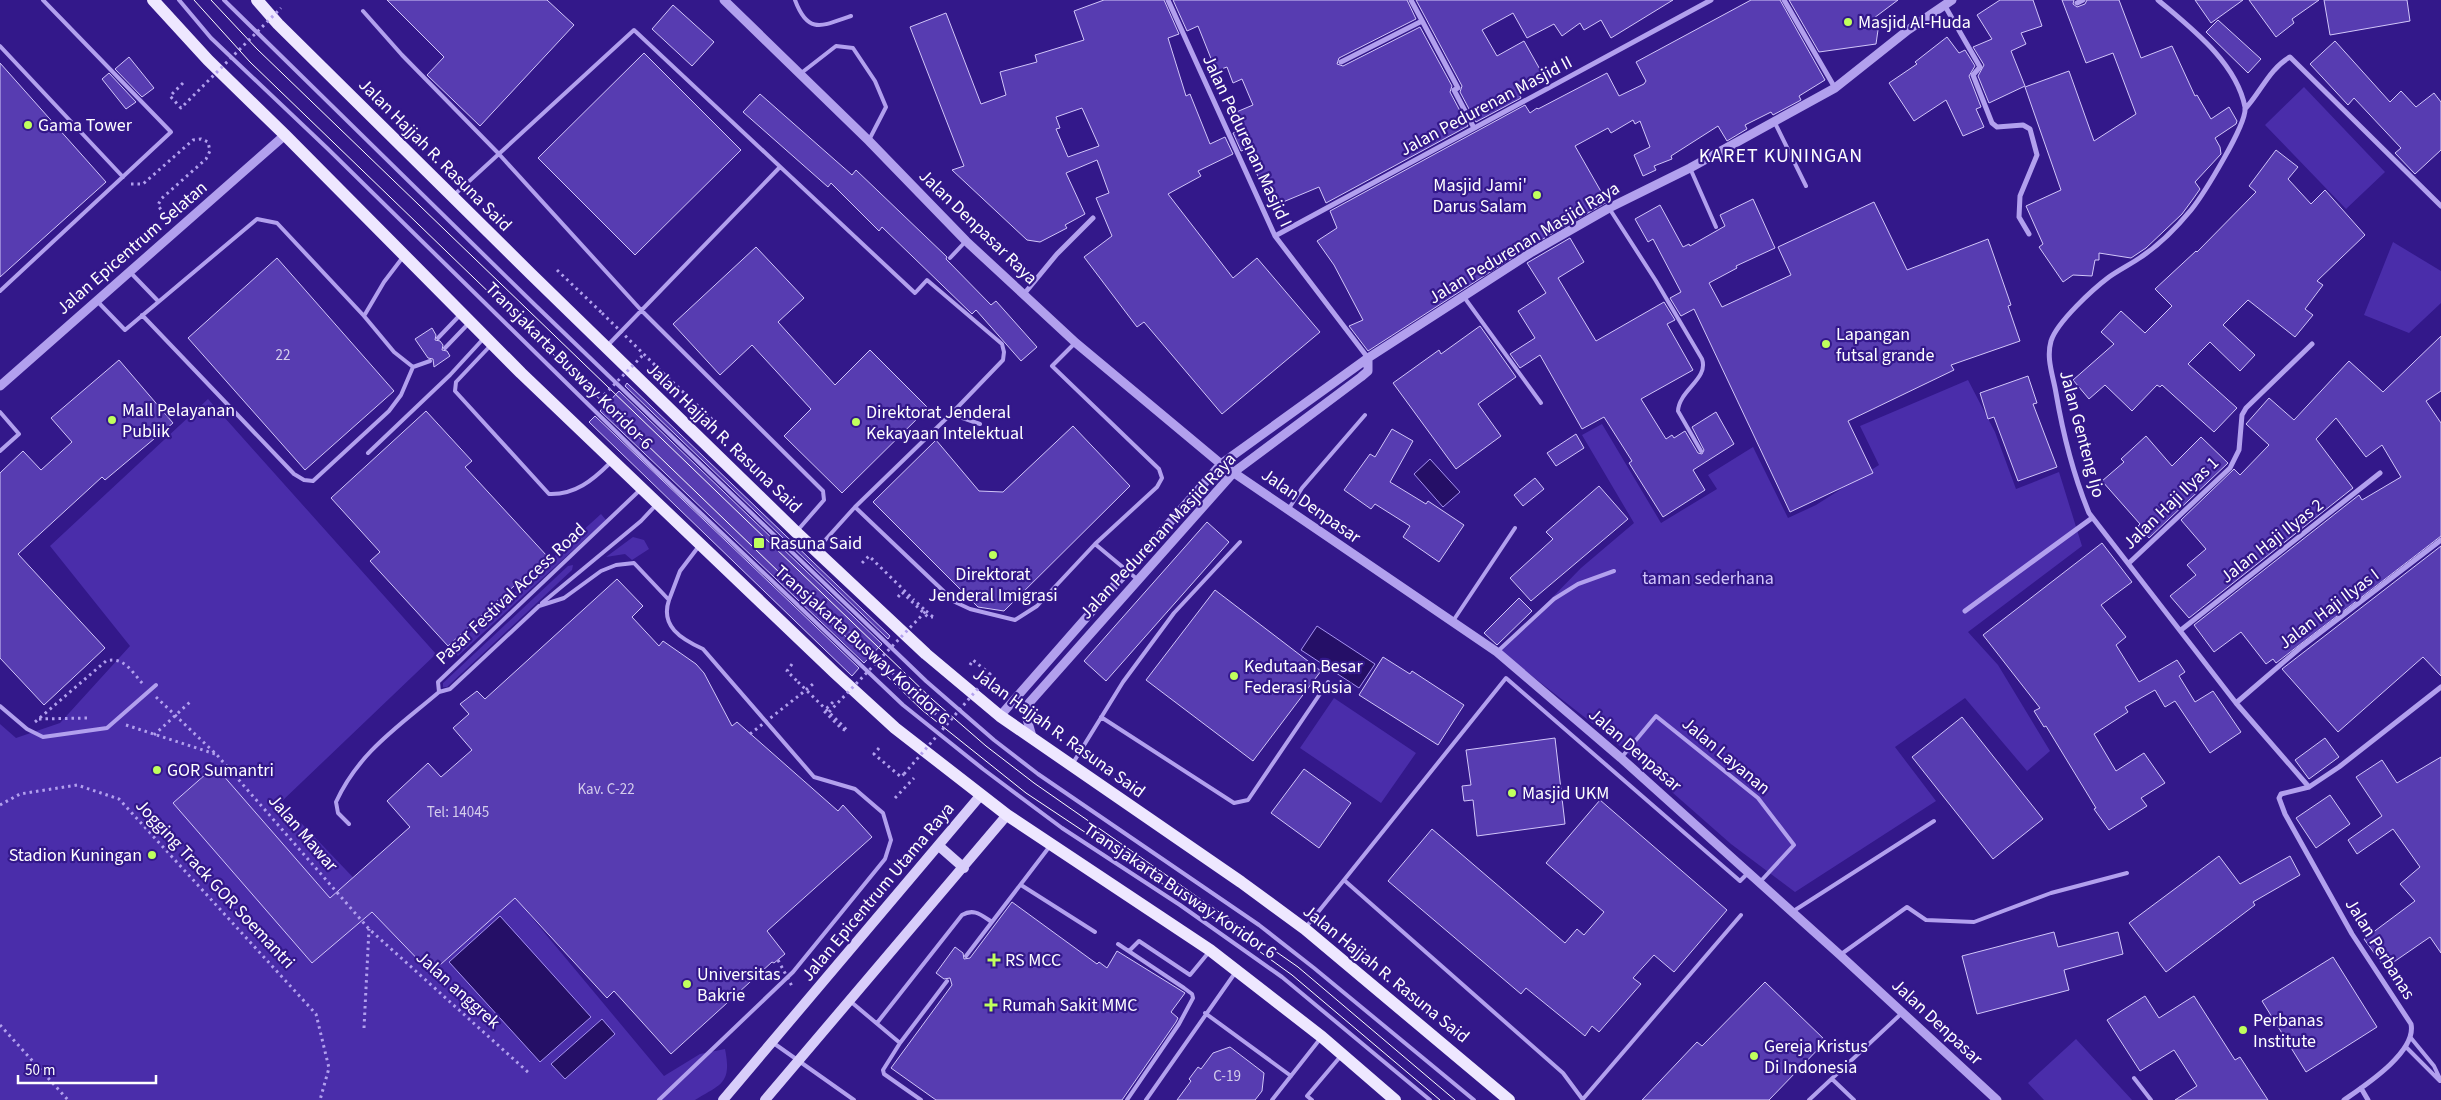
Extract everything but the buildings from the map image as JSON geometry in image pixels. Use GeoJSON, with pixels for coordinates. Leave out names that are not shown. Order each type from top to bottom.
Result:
{"type":"FeatureCollection","features":[{"type":"Feature","properties":{"kind":"main road"},"geometry":{"type":"LineString","coordinates":[[153,0],[208,60],[489,340],[642,489],[895,728],[1007,816],[1210,950],[1237,970],[1322,1037],[1395,1100]]}},
{"type":"Feature","properties":{"kind":"main road","name":"Jalan Hajjah R. Rasuna Said"},"geometry":{"type":"LineString","coordinates":[[256,0],[452,197],[796,532],[926,654],[1000,716],[1241,882],[1304,929],[1509,1100]]}},
{"type":"Feature","properties":{"kind":"main road","name":"Jalan Epicentrum Utama Raya"},"geometry":{"type":"LineString","coordinates":[[723,1100],[980,796]]}},
{"type":"Feature","properties":{"kind":"main road"},"geometry":{"type":"LineString","coordinates":[[765,1100],[1007,816]]}},
{"type":"Feature","properties":{"kind":"main road"},"geometry":{"type":"LineString","coordinates":[[939,846],[964,868]]}},
{"type":"Feature","properties":{"kind":"street","name":"Jalan Denpasar Raya"},"geometry":{"type":"LineString","coordinates":[[724,0],[869,141],[966,241],[1076,343],[1221,464]]}},
{"type":"Feature","properties":{"kind":"street","name":"Jalan Pedurenan Masjid I"},"geometry":{"type":"LineString","coordinates":[[1168,0],[1275,236],[1368,358]]}},
{"type":"Feature","properties":{"kind":"street"},"geometry":{"type":"LineString","coordinates":[[1411,0],[1458,88],[1454,90],[1474,128]]}},
{"type":"Feature","properties":{"kind":"street","name":"Jalan Pedurenan Masjid II"},"geometry":{"type":"LineString","coordinates":[[1275,236],[1711,0]]}},
{"type":"Feature","properties":{"kind":"street"},"geometry":{"type":"LineString","coordinates":[[1784,0],[1835,88]]}},
{"type":"Feature","properties":{"kind":"street"},"geometry":{"type":"LineString","coordinates":[[2076,3],[2083,0]]}},
{"type":"Feature","properties":{"kind":"street"},"geometry":{"type":"LineString","coordinates":[[2158,0],[2225,64],[2238,86],[2246,109]]}},
{"type":"Feature","properties":{"kind":"street"},"geometry":{"type":"LineString","coordinates":[[1948,3],[1980,67],[1973,76],[1992,123],[1997,127],[2022,125],[2030,129],[2037,155],[2020,196],[2019,217],[2029,234]]}},
{"type":"Feature","properties":{"kind":"street","name":"Jalan Pedurenan Masjid Raya"},"geometry":{"type":"LineString","coordinates":[[1000,716],[1126,570],[1221,464],[1368,358],[1532,252],[1609,208],[1690,168],[1835,88],[1908,30],[1948,3]]}},
{"type":"Feature","properties":{"kind":"street"},"geometry":{"type":"LineString","coordinates":[[1341,62],[1422,21]]}},
{"type":"Feature","properties":{"kind":"street","name":"Jalan Genteng Ijo"},"geometry":{"type":"LineString","coordinates":[[2309,787],[2236,703],[2129,563],[2092,518],[2076,481],[2060,416],[2049,360],[2052,340],[2069,314],[2088,296],[2110,277],[2152,248],[2191,209],[2223,159],[2237,133],[2246,109],[2257,96],[2268,76],[2281,62],[2290,57],[2441,206]]}},
{"type":"Feature","properties":{"kind":"street","name":"Jalan Epicentrum Selatan"},"geometry":{"type":"LineString","coordinates":[[0,386],[285,135]]}},
{"type":"Feature","properties":{"kind":"street"},"geometry":{"type":"LineString","coordinates":[[1024,294],[1050,262],[1093,218]]}},
{"type":"Feature","properties":{"kind":"street","name":"Jalan Haji Ilyas 1"},"geometry":{"type":"LineString","coordinates":[[2129,563],[2221,478],[2239,450],[2242,415],[2246,408],[2296,357],[2312,344]]}},
{"type":"Feature","properties":{"kind":"street","name":"Jalan Pedurenan Masjid Raya"},"geometry":{"type":"LineString","coordinates":[[1033,740],[1027,718],[1029,703],[1137,579],[1234,472],[1361,378],[1368,371],[1368,358]]}},
{"type":"Feature","properties":{"kind":"street","name":"Jalan Denpasar"},"geometry":{"type":"LineString","coordinates":[[1221,464],[1497,652],[1621,758],[1903,1012],[1997,1100]]}},
{"type":"Feature","properties":{"kind":"street","name":"Jalan Haji Ilyas 2"},"geometry":{"type":"LineString","coordinates":[[2181,630],[2380,473]]}},
{"type":"Feature","properties":{"kind":"street"},"geometry":{"type":"LineString","coordinates":[[1965,612],[2092,518]]}},
{"type":"Feature","properties":{"kind":"street","name":"Jalan Haji Ilyas I"},"geometry":{"type":"LineString","coordinates":[[2236,703],[2293,654],[2441,540]]}},
{"type":"Feature","properties":{"kind":"street"},"geometry":{"type":"LineString","coordinates":[[2309,787],[2339,767],[2441,687]]}},
{"type":"Feature","properties":{"kind":"street","name":"Jalan Perbanas"},"geometry":{"type":"LineString","coordinates":[[2309,787],[2281,794],[2280,804],[2352,934],[2411,1024],[2411,1038]]}},
{"type":"Feature","properties":{"kind":"street"},"geometry":{"type":"LineString","coordinates":[[2344,1100],[2361,1088],[2405,1049],[2411,1038]]}},
{"type":"Feature","properties":{"kind":"street"},"geometry":{"type":"LineString","coordinates":[[2361,1088],[2368,1100]]}},
{"type":"Feature","properties":{"kind":"lane"},"geometry":{"type":"LineString","coordinates":[[0,291],[171,132],[44,0]]}},
{"type":"Feature","properties":{"kind":"lane","name":"Transjakarta Busway Koridor 6"},"geometry":{"type":"LineString","coordinates":[[179,0],[211,38],[328,149],[664,479],[897,700],[975,763],[1062,828],[1180,905],[1282,977],[1430,1100]]}},
{"type":"Feature","properties":{"kind":"lane","name":"Transjakarta Busway Koridor 6"},"geometry":{"type":"LineString","coordinates":[[224,0],[534,304],[926,681],[994,740],[1038,774],[1259,925],[1474,1100]]}},
{"type":"Feature","properties":{"kind":"lane"},"geometry":{"type":"LineString","coordinates":[[795,0],[800,12],[809,24],[819,27],[851,16]]}},
{"type":"Feature","properties":{"kind":"lane"},"geometry":{"type":"LineString","coordinates":[[363,11],[402,55],[498,153],[641,310],[824,491],[824,500],[796,532]]}},
{"type":"Feature","properties":{"kind":"lane"},"geometry":{"type":"LineString","coordinates":[[452,197],[634,30],[915,293],[927,280],[1002,344],[1003,360],[951,414],[855,507],[816,550]]}},
{"type":"Feature","properties":{"kind":"lane"},"geometry":{"type":"LineString","coordinates":[[0,46],[123,177]]}},
{"type":"Feature","properties":{"kind":"lane"},"geometry":{"type":"LineString","coordinates":[[800,74],[836,46],[853,48],[875,81],[886,107],[869,141]]}},
{"type":"Feature","properties":{"kind":"lane"},"geometry":{"type":"LineString","coordinates":[[1774,121],[1806,186]]}},
{"type":"Feature","properties":{"kind":"lane"},"geometry":{"type":"LineString","coordinates":[[606,347],[780,167]]}},
{"type":"Feature","properties":{"kind":"lane"},"geometry":{"type":"LineString","coordinates":[[1690,168],[1716,227]]}},
{"type":"Feature","properties":{"kind":"lane"},"geometry":{"type":"LineString","coordinates":[[1609,208],[1656,281],[1704,365],[1698,378],[1681,396],[1678,411],[1678,415],[1701,452]]}},
{"type":"Feature","properties":{"kind":"lane"},"geometry":{"type":"LineString","coordinates":[[96,301],[125,330],[257,220],[277,223],[364,316],[394,352],[413,367]]}},
{"type":"Feature","properties":{"kind":"lane"},"geometry":{"type":"LineString","coordinates":[[950,258],[966,241]]}},
{"type":"Feature","properties":{"kind":"lane"},"geometry":{"type":"LineString","coordinates":[[364,316],[384,282],[404,255]]}},
{"type":"Feature","properties":{"kind":"lane"},"geometry":{"type":"LineString","coordinates":[[130,271],[158,301]]}},
{"type":"Feature","properties":{"kind":"lane"},"geometry":{"type":"LineString","coordinates":[[1464,297],[1541,403]]}},
{"type":"Feature","properties":{"kind":"lane"},"geometry":{"type":"LineString","coordinates":[[142,315],[294,474],[304,480],[313,481],[389,411],[401,395],[413,367],[430,361]]}},
{"type":"Feature","properties":{"kind":"lane"},"geometry":{"type":"LineString","coordinates":[[438,338],[466,317]]}},
{"type":"Feature","properties":{"kind":"lane"},"geometry":{"type":"LineString","coordinates":[[445,348],[466,317]]}},
{"type":"Feature","properties":{"kind":"lane"},"geometry":{"type":"LineString","coordinates":[[368,453],[489,340]]}},
{"type":"Feature","properties":{"kind":"lane"},"geometry":{"type":"LineString","coordinates":[[489,340],[456,382],[455,391],[549,494],[560,494],[588,484],[613,460]]}},
{"type":"Feature","properties":{"kind":"lane"},"geometry":{"type":"LineString","coordinates":[[855,507],[955,602],[970,609],[1015,620],[1037,606],[1095,544],[1157,486],[1162,478],[1159,470],[1052,366],[1076,343]]}},
{"type":"Feature","properties":{"kind":"lane"},"geometry":{"type":"LineString","coordinates":[[0,412],[19,434],[0,451]]}},
{"type":"Feature","properties":{"kind":"lane"},"geometry":{"type":"LineString","coordinates":[[951,414],[980,424]]}},
{"type":"Feature","properties":{"kind":"lane"},"geometry":{"type":"LineString","coordinates":[[1288,510],[1302,488],[1364,415]]}},
{"type":"Feature","properties":{"kind":"lane","name":"Pasar Festival Access Road"},"geometry":{"type":"LineString","coordinates":[[642,489],[438,682],[439,692],[450,689],[539,606],[627,532],[658,503]]}},
{"type":"Feature","properties":{"kind":"lane"},"geometry":{"type":"LineString","coordinates":[[1452,621],[1515,528]]}},
{"type":"Feature","properties":{"kind":"lane"},"geometry":{"type":"LineString","coordinates":[[1072,766],[1123,682],[1174,613],[1240,542]]}},
{"type":"Feature","properties":{"kind":"lane"},"geometry":{"type":"LineString","coordinates":[[659,1100],[793,972],[885,859],[891,840],[883,813],[855,789],[814,777],[703,649],[682,640],[667,622],[666,608],[685,563],[701,544]]}},
{"type":"Feature","properties":{"kind":"lane"},"geometry":{"type":"LineString","coordinates":[[1095,544],[1137,579]]}},
{"type":"Feature","properties":{"kind":"lane","name":"Pasar Festival Access Road"},"geometry":{"type":"LineString","coordinates":[[539,606],[564,598],[601,571],[634,563],[669,600]]}},
{"type":"Feature","properties":{"kind":"lane"},"geometry":{"type":"LineString","coordinates":[[1497,652],[1554,600],[1578,584],[1614,572]]}},
{"type":"Feature","properties":{"kind":"lane"},"geometry":{"type":"LineString","coordinates":[[1304,929],[1506,678],[1740,881],[1748,872]]}},
{"type":"Feature","properties":{"kind":"lane"},"geometry":{"type":"LineString","coordinates":[[1101,716],[1234,803],[1248,800],[1328,682]]}},
{"type":"Feature","properties":{"kind":"lane"},"geometry":{"type":"LineString","coordinates":[[0,706],[27,729],[43,737],[107,728],[156,685]]}},
{"type":"Feature","properties":{"kind":"lane"},"geometry":{"type":"LineString","coordinates":[[349,824],[338,812],[336,802],[346,780],[368,752],[439,692]]}},
{"type":"Feature","properties":{"kind":"lane","name":"Jalan Layanan"},"geometry":{"type":"LineString","coordinates":[[1621,758],[1656,716],[1758,798],[1794,845],[1759,883]]}},
{"type":"Feature","properties":{"kind":"lane"},"geometry":{"type":"LineString","coordinates":[[1792,912],[1934,821]]}},
{"type":"Feature","properties":{"kind":"lane"},"geometry":{"type":"LineString","coordinates":[[966,956],[1051,844]]}},
{"type":"Feature","properties":{"kind":"lane"},"geometry":{"type":"LineString","coordinates":[[1840,955],[1907,907],[1926,920],[1974,922],[2051,893],[2127,873]]}},
{"type":"Feature","properties":{"kind":"lane"},"geometry":{"type":"LineString","coordinates":[[1344,880],[1563,1073],[1583,1100],[1741,915]]}},
{"type":"Feature","properties":{"kind":"lane"},"geometry":{"type":"LineString","coordinates":[[1020,885],[1095,932]]}},
{"type":"Feature","properties":{"kind":"lane"},"geometry":{"type":"LineString","coordinates":[[877,1023],[962,915],[968,911],[975,911],[992,922]]}},
{"type":"Feature","properties":{"kind":"lane"},"geometry":{"type":"LineString","coordinates":[[1129,951],[1138,941],[1190,975],[1210,950]]}},
{"type":"Feature","properties":{"kind":"lane"},"geometry":{"type":"LineString","coordinates":[[1118,944],[1184,988],[1192,994],[1193,998],[1193,1002],[1180,1024],[1127,1100]]}},
{"type":"Feature","properties":{"kind":"lane"},"geometry":{"type":"LineString","coordinates":[[1146,1100],[1205,1013],[1237,970]]}},
{"type":"Feature","properties":{"kind":"lane"},"geometry":{"type":"LineString","coordinates":[[921,1100],[884,1074],[884,1066],[947,981]]}},
{"type":"Feature","properties":{"kind":"lane"},"geometry":{"type":"LineString","coordinates":[[850,1000],[900,1043]]}},
{"type":"Feature","properties":{"kind":"lane"},"geometry":{"type":"LineString","coordinates":[[1809,1100],[1903,1012]]}},
{"type":"Feature","properties":{"kind":"lane"},"geometry":{"type":"LineString","coordinates":[[1205,1013],[1291,1076]]}},
{"type":"Feature","properties":{"kind":"lane"},"geometry":{"type":"LineString","coordinates":[[1272,1100],[1322,1037]]}},
{"type":"Feature","properties":{"kind":"lane"},"geometry":{"type":"LineString","coordinates":[[2411,1038],[2434,1066],[2441,1082]]}},
{"type":"Feature","properties":{"kind":"lane"},"geometry":{"type":"LineString","coordinates":[[772,1042],[854,1100]]}},
{"type":"Feature","properties":{"kind":"lane"},"geometry":{"type":"LineString","coordinates":[[2405,1049],[2441,1082]]}},
{"type":"Feature","properties":{"kind":"lane"},"geometry":{"type":"LineString","coordinates":[[1303,1100],[1342,1054]]}},
{"type":"Feature","properties":{"kind":"lane"},"geometry":{"type":"LineString","coordinates":[[2134,1078],[2151,1100]]}},
{"type":"Feature","properties":{"kind":"lane"},"geometry":{"type":"LineString","coordinates":[[1832,1079],[1854,1100]]}},
{"type":"Feature","properties":{"kind":"lane"},"geometry":{"type":"LineString","coordinates":[[1307,1096],[1312,1100]]}},
{"type":"Feature","properties":{"kind":"path"},"geometry":{"type":"LineString","coordinates":[[183,83],[170,96],[181,108],[280,8]]}},
{"type":"Feature","properties":{"kind":"path"},"geometry":{"type":"LineString","coordinates":[[123,177],[133,185],[143,184],[193,140],[201,139],[208,142],[210,151],[206,159],[161,199],[158,205],[175,231]]}},
{"type":"Feature","properties":{"kind":"path"},"geometry":{"type":"LineString","coordinates":[[557,270],[717,424]]}},
{"type":"Feature","properties":{"kind":"path"},"geometry":{"type":"LineString","coordinates":[[607,404],[601,398],[644,354]]}},
{"type":"Feature","properties":{"kind":"path"},"geometry":{"type":"LineString","coordinates":[[862,563],[869,556],[934,618],[928,617],[902,592],[898,597]]}},
{"type":"Feature","properties":{"kind":"path"},"geometry":{"type":"LineString","coordinates":[[829,712],[926,611]]}},
{"type":"Feature","properties":{"kind":"path"},"geometry":{"type":"LineString","coordinates":[[840,623],[943,720],[939,724],[911,698]]}},
{"type":"Feature","properties":{"kind":"path"},"geometry":{"type":"LineString","coordinates":[[879,748],[874,754],[901,777],[988,678],[990,674],[973,660],[970,666]]}},
{"type":"Feature","properties":{"kind":"path"},"geometry":{"type":"LineString","coordinates":[[792,664],[787,671],[798,682],[829,712],[848,731],[842,729],[824,711],[833,702]]}},
{"type":"Feature","properties":{"kind":"path"},"geometry":{"type":"LineString","coordinates":[[750,734],[813,684]]}},
{"type":"Feature","properties":{"kind":"path"},"geometry":{"type":"LineString","coordinates":[[38,719],[71,718],[113,722],[154,734],[190,702]]}},
{"type":"Feature","properties":{"kind":"path","name":"Jalan Mawar"},"geometry":{"type":"LineString","coordinates":[[154,734],[217,755],[368,929]]}},
{"type":"Feature","properties":{"kind":"path"},"geometry":{"type":"LineString","coordinates":[[895,798],[914,778]]}},
{"type":"Feature","properties":{"kind":"path","name":"Jogging Track GOR Soemantri"},"geometry":{"type":"LineString","coordinates":[[0,805],[20,794],[77,785],[119,799],[316,1014],[329,1068],[320,1100]]}},
{"type":"Feature","properties":{"kind":"path"},"geometry":{"type":"LineString","coordinates":[[364,1028],[368,929]]}},
{"type":"Feature","properties":{"kind":"path","name":"Jalan anggrek"},"geometry":{"type":"LineString","coordinates":[[368,929],[529,1073]]}},
{"type":"Feature","properties":{"kind":"path"},"geometry":{"type":"LineString","coordinates":[[778,960],[793,988]]}},
{"type":"Feature","properties":{"kind":"path"},"geometry":{"type":"LineString","coordinates":[[0,1025],[68,1100]]}},
{"type":"Feature","properties":{"kind":"green space"},"geometry":{"type":"Polygon","coordinates":[[[2304,87],[2385,172],[2346,209],[2265,125],[2304,87]]]}},
{"type":"Feature","properties":{"kind":"green space"},"geometry":{"type":"Polygon","coordinates":[[[2393,242],[2441,271],[2441,303],[2409,333],[2364,315],[2393,242]]]}},
{"type":"Feature","properties":{"kind":"green space","name":"taman sederhana"},"geometry":{"type":"Polygon","coordinates":[[[1968,380],[1995,432],[2016,489],[2059,472],[2082,546],[1968,632],[1998,665],[2050,751],[2027,771],[1965,698],[1895,747],[1936,801],[1795,892],[1731,844],[1606,734],[1500,651],[1581,568],[1634,523],[1582,435],[1602,424],[1661,523],[1717,489],[1708,475],[1753,447],[1788,518],[1816,505],[1879,465],[1860,426],[1968,380]]]}},
{"type":"Feature","properties":{"kind":"green space","name":"GOR Sumantri"},"geometry":{"type":"Polygon","coordinates":[[[208,399],[436,654],[281,802],[432,960],[508,889],[664,1076],[700,1054],[725,1049],[727,1069],[722,1082],[718,1086],[695,1100],[0,1100],[0,724],[16,738],[60,723],[130,646],[50,546],[208,399]]]}},
{"type":"Feature","properties":{"kind":"green space"},"geometry":{"type":"Polygon","coordinates":[[[601,514],[606,520],[458,656],[452,649],[601,514]]]}},
{"type":"Feature","properties":{"kind":"green space"},"geometry":{"type":"Polygon","coordinates":[[[633,537],[644,540],[649,549],[632,560],[625,554],[606,557],[633,537]]]}},
{"type":"Feature","properties":{"kind":"green space"},"geometry":{"type":"Polygon","coordinates":[[[573,565],[572,570],[447,687],[443,687],[443,683],[568,566],[573,565]]]}},
{"type":"Feature","properties":{"kind":"green space"},"geometry":{"type":"Polygon","coordinates":[[[1334,698],[1416,753],[1381,803],[1300,748],[1334,698]]]}},
{"type":"Feature","properties":{"kind":"green space"},"geometry":{"type":"Polygon","coordinates":[[[2076,1039],[2132,1100],[2044,1100],[2028,1083],[2076,1039]]]}},
{"type":"Feature","properties":{"kind":"shaded area"},"geometry":{"type":"Polygon","coordinates":[[[1430,459],[1460,492],[1443,507],[1414,474],[1430,459]]]}},
{"type":"Feature","properties":{"kind":"shaded area"},"geometry":{"type":"Polygon","coordinates":[[[1317,626],[1375,664],[1359,688],[1301,650],[1317,626]]]}},
{"type":"Feature","properties":{"kind":"shaded area"},"geometry":{"type":"Polygon","coordinates":[[[500,916],[591,1017],[540,1062],[449,962],[500,916]]]}},
{"type":"Feature","properties":{"kind":"shaded area"},"geometry":{"type":"Polygon","coordinates":[[[602,1019],[615,1034],[565,1079],[551,1064],[602,1019]]]}},
{"type":"Feature","properties":{"kind":"tram line"},"geometry":{"type":"LineString","coordinates":[[194,0],[250,62],[922,710],[1026,793],[1205,912],[1292,975],[1440,1100]]}},
{"type":"Feature","properties":{"kind":"tram line"},"geometry":{"type":"LineString","coordinates":[[211,0],[257,49],[933,700],[986,746],[1034,783],[1298,967],[1455,1100]]}},
{"type":"Feature","properties":{"kind":"place","name":"Masjid Al-Huda"},"geometry":{"type":"Point","coordinates":[1848,22]}},
{"type":"Feature","properties":{"kind":"place","name":"Gama Tower"},"geometry":{"type":"Point","coordinates":[28,125]}},
{"type":"Feature","properties":{"kind":"place","name":"Masjid Jami' Darus Salam"},"geometry":{"type":"Point","coordinates":[1537,195]}},
{"type":"Feature","properties":{"kind":"place","name":"Lapangan futsal grande"},"geometry":{"type":"Point","coordinates":[1826,344]}},
{"type":"Feature","properties":{"kind":"place","name":"Mall Pelayanan Publik"},"geometry":{"type":"Point","coordinates":[112,420]}},
{"type":"Feature","properties":{"kind":"place","name":"Direktorat Jenderal Kekayaan Intelektual"},"geometry":{"type":"Point","coordinates":[856,422]}},
{"type":"Feature","properties":{"kind":"place","name":"Rasuna Said"},"geometry":{"type":"Point","coordinates":[759,543]}},
{"type":"Feature","properties":{"kind":"place","name":"Direktorat Jenderal Imigrasi"},"geometry":{"type":"Point","coordinates":[993,555]}},
{"type":"Feature","properties":{"kind":"place","name":"Kedutaan Besar Federasi Rusia"},"geometry":{"type":"Point","coordinates":[1234,676]}},
{"type":"Feature","properties":{"kind":"place","name":"GOR Sumantri"},"geometry":{"type":"Point","coordinates":[157,770]}},
{"type":"Feature","properties":{"kind":"place","name":"Masjid UKM"},"geometry":{"type":"Point","coordinates":[1512,793]}},
{"type":"Feature","properties":{"kind":"place","name":"Stadion Kuningan"},"geometry":{"type":"Point","coordinates":[152,855]}},
{"type":"Feature","properties":{"kind":"place","name":"RS MCC"},"geometry":{"type":"Point","coordinates":[994,960]}},
{"type":"Feature","properties":{"kind":"place","name":"Universitas Bakrie"},"geometry":{"type":"Point","coordinates":[687,984]}},
{"type":"Feature","properties":{"kind":"place","name":"Rumah Sakit MMC"},"geometry":{"type":"Point","coordinates":[991,1005]}},
{"type":"Feature","properties":{"kind":"place","name":"Perbanas Institute"},"geometry":{"type":"Point","coordinates":[2243,1030]}},
{"type":"Feature","properties":{"kind":"place","name":"Gereja Kristus Di Indonesia"},"geometry":{"type":"Point","coordinates":[1754,1056]}},
{"type":"Feature","properties":{"kind":"district","name":"KARET KUNINGAN"},"geometry":{"type":"Point","coordinates":[1781,156]}}]}
